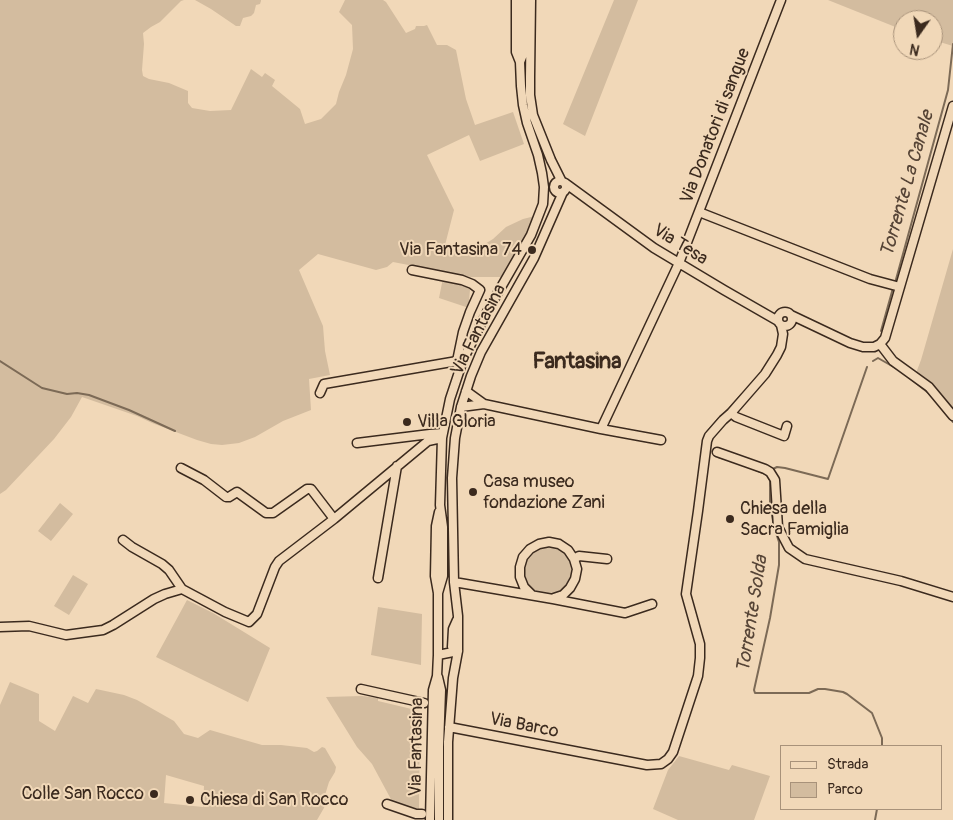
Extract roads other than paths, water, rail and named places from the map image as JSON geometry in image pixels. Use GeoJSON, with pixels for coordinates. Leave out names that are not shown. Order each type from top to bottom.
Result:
{"type":"FeatureCollection","features":[{"type":"Feature","properties":{"kind":"street"},"geometry":{"type":"LineString","coordinates":[[460,361],[531,235],[543,204],[544,187],[542,174],[523,105],[520,62],[516,52],[516,0]]}},
{"type":"Feature","properties":{"kind":"street"},"geometry":{"type":"LineString","coordinates":[[520,62],[524,52],[524,0]]}},
{"type":"Feature","properties":{"kind":"street"},"geometry":{"type":"LineString","coordinates":[[531,0],[530,96],[533,115],[561,187]]}},
{"type":"Feature","properties":{"kind":"street","name":"Via Donatori di sangue"},"geometry":{"type":"LineString","coordinates":[[601,429],[679,263],[781,0]]}},
{"type":"Feature","properties":{"kind":"street"},"geometry":{"type":"LineString","coordinates":[[953,106],[885,338],[880,344],[893,361],[928,387],[953,416]]}},
{"type":"Feature","properties":{"kind":"street","name":"Via Fantasina"},"geometry":{"type":"LineString","coordinates":[[458,651],[458,616],[454,582],[452,478],[455,438],[461,407],[470,376],[481,352],[534,258],[554,214],[561,187]]}},
{"type":"Feature","properties":{"kind":"street","name":"Via Tesa"},"geometry":{"type":"LineString","coordinates":[[561,187],[583,196],[654,248],[765,312],[785,321],[802,321],[850,344],[863,347],[874,347],[880,344]]}},
{"type":"Feature","properties":{"kind":"street"},"geometry":{"type":"LineString","coordinates":[[699,212],[870,278],[899,287]]}},
{"type":"Feature","properties":{"kind":"street"},"geometry":{"type":"LineString","coordinates":[[412,270],[462,280],[480,290],[463,332],[460,361]]}},
{"type":"Feature","properties":{"kind":"street"},"geometry":{"type":"LineString","coordinates":[[785,321],[781,347],[777,355],[765,374],[731,413],[736,417],[784,436],[787,426]]}},
{"type":"Feature","properties":{"kind":"street","name":"Via Fantasina"},"geometry":{"type":"LineString","coordinates":[[320,393],[324,384],[460,361],[442,436],[440,505],[436,526],[435,576],[438,593],[438,655],[437,676],[433,690],[430,820]]}},
{"type":"Feature","properties":{"kind":"street"},"geometry":{"type":"LineString","coordinates":[[466,391],[484,404]]}},
{"type":"Feature","properties":{"kind":"street"},"geometry":{"type":"LineString","coordinates":[[461,407],[484,404],[661,440]]}},
{"type":"Feature","properties":{"kind":"street","name":"Via Barco"},"geometry":{"type":"LineString","coordinates":[[449,727],[647,765],[661,764],[668,759],[673,752],[698,676],[700,644],[686,594],[686,583],[707,441],[709,436],[731,413]]}},
{"type":"Feature","properties":{"kind":"street"},"geometry":{"type":"LineString","coordinates":[[357,443],[430,434],[442,436]]}},
{"type":"Feature","properties":{"kind":"street"},"geometry":{"type":"LineString","coordinates":[[123,540],[132,548],[162,564],[169,570],[182,589],[225,612],[249,622],[257,614],[279,561],[334,519],[428,441],[442,436]]}},
{"type":"Feature","properties":{"kind":"street"},"geometry":{"type":"LineString","coordinates":[[717,452],[770,472],[776,480],[778,527],[789,548],[805,559],[901,581],[953,598]]}},
{"type":"Feature","properties":{"kind":"street"},"geometry":{"type":"LineString","coordinates":[[378,578],[397,466]]}},
{"type":"Feature","properties":{"kind":"street"},"geometry":{"type":"LineString","coordinates":[[181,468],[204,480],[226,498],[237,492],[266,513],[272,513],[307,489],[311,489],[334,519]]}},
{"type":"Feature","properties":{"kind":"street"},"geometry":{"type":"LineString","coordinates":[[532,595],[524,587],[520,577],[523,557],[530,549],[539,544],[549,542],[559,544],[568,550],[574,559],[577,569],[575,579],[570,588],[563,595],[553,599]]}},
{"type":"Feature","properties":{"kind":"street"},"geometry":{"type":"LineString","coordinates":[[574,559],[579,556],[607,559]]}},
{"type":"Feature","properties":{"kind":"street"},"geometry":{"type":"LineString","coordinates":[[454,582],[625,613],[652,604]]}},
{"type":"Feature","properties":{"kind":"street"},"geometry":{"type":"LineString","coordinates":[[0,627],[29,626],[66,635],[103,630],[154,599],[182,589]]}},
{"type":"Feature","properties":{"kind":"street","name":"Via Fantasina"},"geometry":{"type":"LineString","coordinates":[[452,637],[458,616]]}},
{"type":"Feature","properties":{"kind":"street"},"geometry":{"type":"LineString","coordinates":[[438,641],[452,637],[452,647],[458,651]]}},
{"type":"Feature","properties":{"kind":"street"},"geometry":{"type":"LineString","coordinates":[[438,655],[458,651]]}},
{"type":"Feature","properties":{"kind":"street"},"geometry":{"type":"LineString","coordinates":[[448,820],[449,727],[453,678],[458,651]]}},
{"type":"Feature","properties":{"kind":"street","name":"Via Fantasina"},"geometry":{"type":"LineString","coordinates":[[437,676],[441,690],[439,820]]}},
{"type":"Feature","properties":{"kind":"street"},"geometry":{"type":"LineString","coordinates":[[361,689],[424,702]]}},
{"type":"Feature","properties":{"kind":"street"},"geometry":{"type":"LineString","coordinates":[[387,804],[416,814],[422,814]]}},
{"type":"Feature","properties":{"kind":"waterway","name":"Torrente La Canale"},"geometry":{"type":"LineString","coordinates":[[895,283],[948,90],[953,44]]}},
{"type":"Feature","properties":{"kind":"waterway","name":"Torrente La Canale"},"geometry":{"type":"LineString","coordinates":[[881,331],[893,288]]}},
{"type":"Feature","properties":{"kind":"waterway","name":"Torrente La Canale"},"geometry":{"type":"LineString","coordinates":[[873,361],[878,358],[899,370]]}},
{"type":"Feature","properties":{"kind":"waterway"},"geometry":{"type":"LineString","coordinates":[[0,361],[42,388],[67,394],[89,395],[129,410],[175,431]]}},
{"type":"Feature","properties":{"kind":"waterway"},"geometry":{"type":"LineString","coordinates":[[773,469],[777,467],[785,468],[828,479],[867,367]]}},
{"type":"Feature","properties":{"kind":"waterway","name":"Torrente La Canale"},"geometry":{"type":"LineString","coordinates":[[907,376],[931,395]]}},
{"type":"Feature","properties":{"kind":"waterway","name":"Torrente Solda"},"geometry":{"type":"LineString","coordinates":[[724,414],[742,394]]}},
{"type":"Feature","properties":{"kind":"waterway","name":"Torrente La Canale"},"geometry":{"type":"LineString","coordinates":[[943,410],[953,422]]}},
{"type":"Feature","properties":{"kind":"waterway","name":"Torrente Solda"},"geometry":{"type":"LineString","coordinates":[[707,432],[719,418]]}},
{"type":"Feature","properties":{"kind":"waterway","name":"Torrente Solda"},"geometry":{"type":"LineString","coordinates":[[718,457],[728,460]]}},
{"type":"Feature","properties":{"kind":"waterway","name":"Torrente Solda"},"geometry":{"type":"LineString","coordinates":[[746,466],[767,475],[770,480],[770,503],[774,527]]}},
{"type":"Feature","properties":{"kind":"waterway","name":"Torrente Solda"},"geometry":{"type":"LineString","coordinates":[[775,530],[779,542],[779,565],[770,618],[754,690],[755,693],[809,693],[818,689],[843,692],[872,713],[882,738],[882,745]]}},
{"type":"Feature","properties":{"kind":"waterway","name":"Torrente Solda"},"geometry":{"type":"LineString","coordinates":[[875,820],[877,810]]}},
{"type":"Feature","properties":{"kind":"place","name":"Via Fantasina 74"},"geometry":{"type":"Point","coordinates":[532,250]}},
{"type":"Feature","properties":{"kind":"place","name":"Villa Gloria"},"geometry":{"type":"Point","coordinates":[407,422]}},
{"type":"Feature","properties":{"kind":"place","name":"Casa museo fondazione Zani"},"geometry":{"type":"Point","coordinates":[473,492]}},
{"type":"Feature","properties":{"kind":"place","name":"Chiesa della Sacra Famiglia"},"geometry":{"type":"Point","coordinates":[730,519]}},
{"type":"Feature","properties":{"kind":"place","name":"Colle San Rocco"},"geometry":{"type":"Point","coordinates":[154,794]}},
{"type":"Feature","properties":{"kind":"place","name":"Chiesa di San Rocco"},"geometry":{"type":"Point","coordinates":[190,800]}},
{"type":"Feature","properties":{"kind":"district","name":"Fantasina"},"geometry":{"type":"Point","coordinates":[577,362]}}]}
